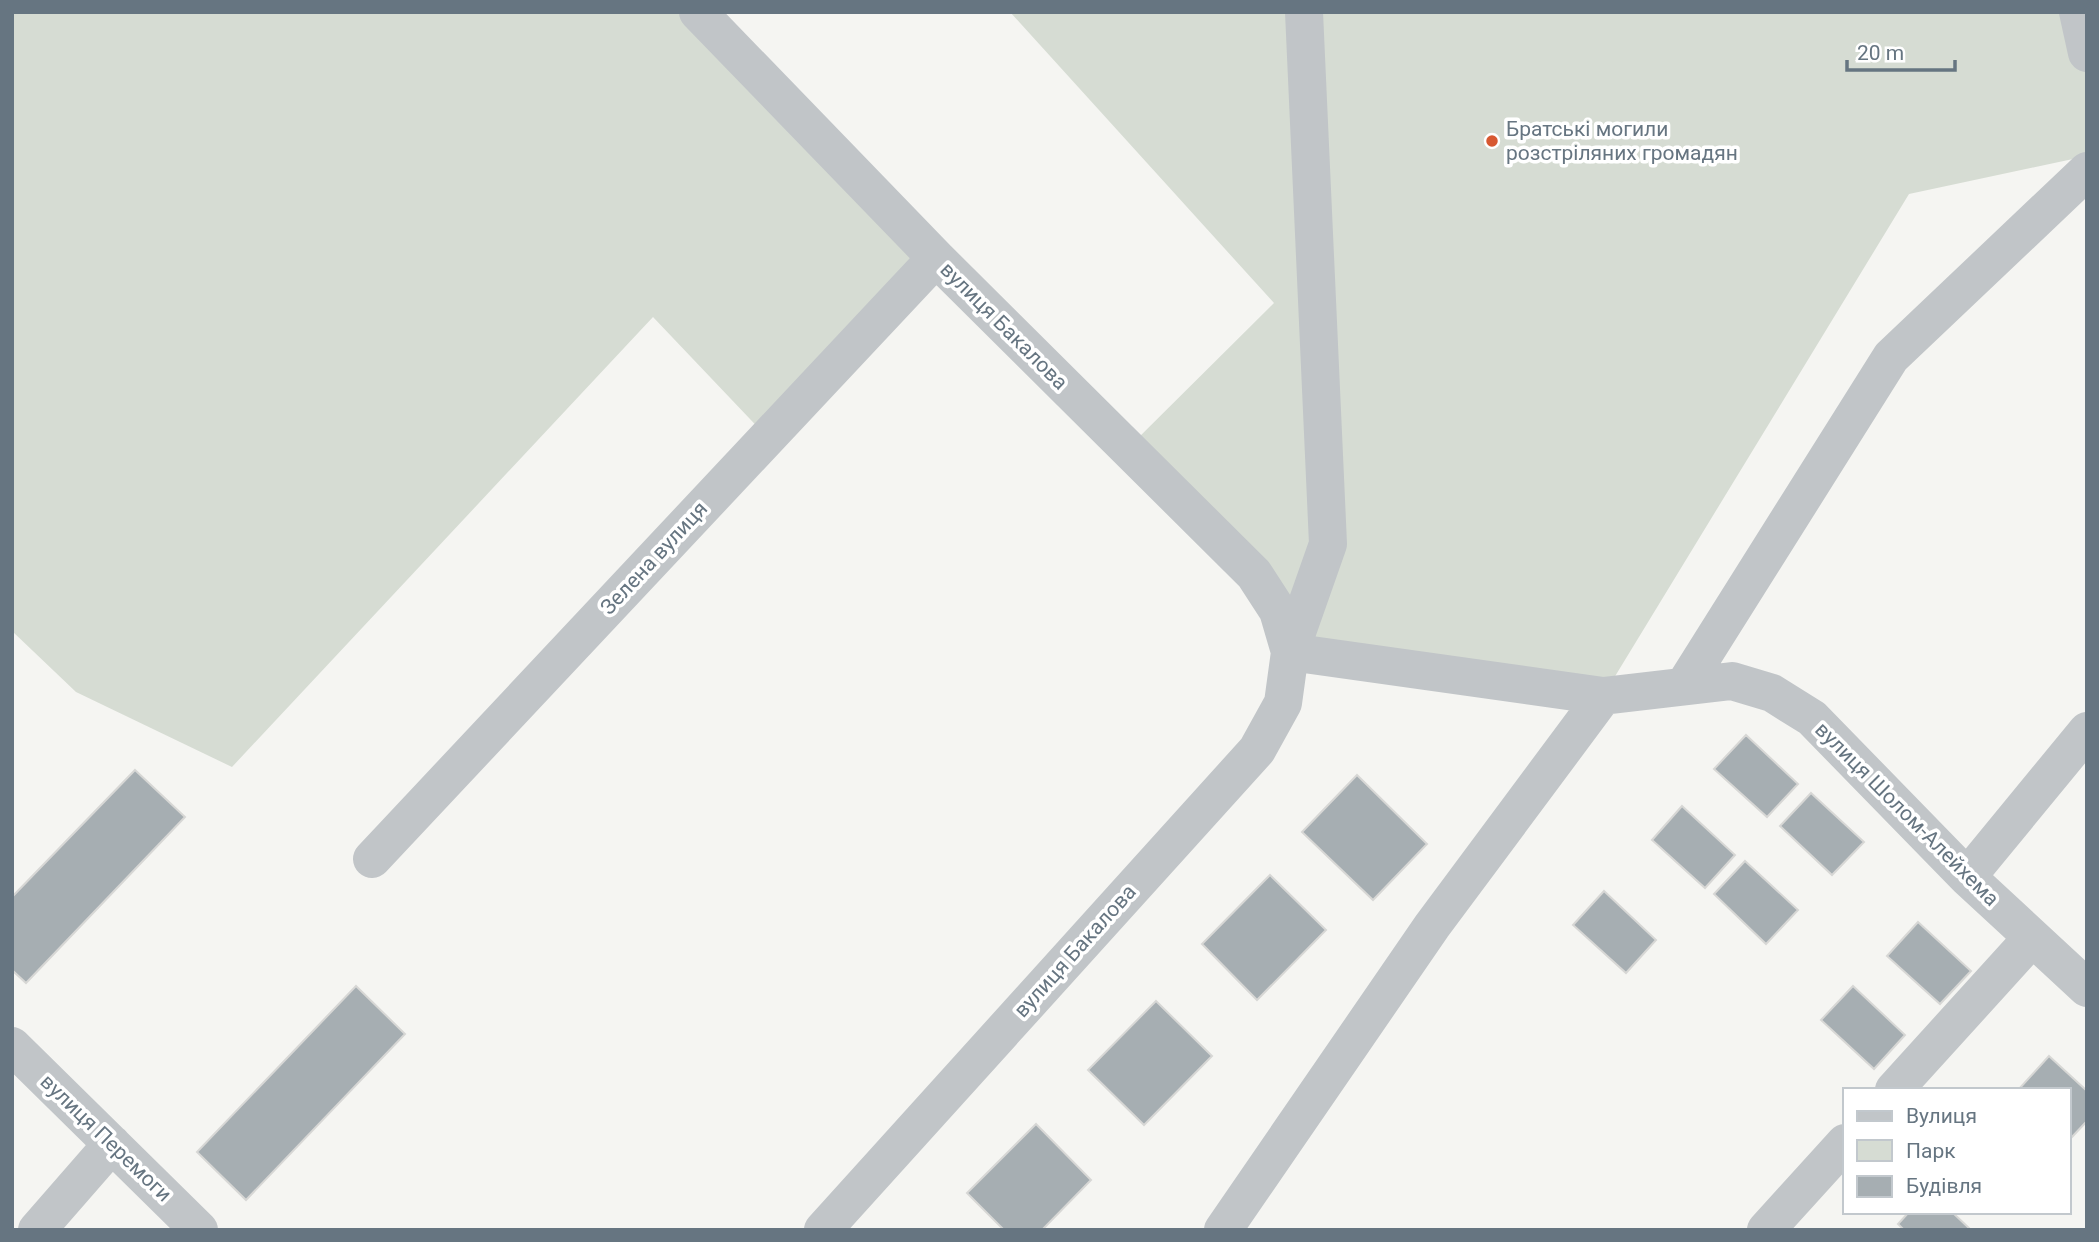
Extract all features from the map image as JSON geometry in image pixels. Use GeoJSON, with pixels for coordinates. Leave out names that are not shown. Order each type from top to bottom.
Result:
{"type":"FeatureCollection","features":[{"type":"Feature","properties":{"kind":"street","name":"вулиця Бакалова"},"geometry":{"type":"LineString","coordinates":[[698,12],[936,258],[1254,574],[1278,611],[1290,652]]}},
{"type":"Feature","properties":{"kind":"street","name":"вулиця Бакалова"},"geometry":{"type":"LineString","coordinates":[[822,1230],[1257,750],[1283,703],[1290,652],[1328,544],[1304,12]]}},
{"type":"Feature","properties":{"kind":"street"},"geometry":{"type":"LineString","coordinates":[[2078,12],[2087,52]]}},
{"type":"Feature","properties":{"kind":"street"},"geometry":{"type":"LineString","coordinates":[[1684,686],[1891,357],[2087,171]]}},
{"type":"Feature","properties":{"kind":"street","name":"Зелена вулиця"},"geometry":{"type":"LineString","coordinates":[[372,859],[936,258]]}},
{"type":"Feature","properties":{"kind":"street","name":"вулиця Шолом-Алейхема"},"geometry":{"type":"LineString","coordinates":[[1290,652],[1603,696],[1732,681],[1772,693],[1812,718],[1967,877],[2087,988]]}},
{"type":"Feature","properties":{"kind":"street"},"geometry":{"type":"LineString","coordinates":[[1223,1230],[1432,926],[1603,696]]}},
{"type":"Feature","properties":{"kind":"street"},"geometry":{"type":"LineString","coordinates":[[1967,877],[2087,731]]}},
{"type":"Feature","properties":{"kind":"street"},"geometry":{"type":"LineString","coordinates":[[1896,1088],[2032,939]]}},
{"type":"Feature","properties":{"kind":"street","name":"вулиця Перемоги"},"geometry":{"type":"LineString","coordinates":[[12,1046],[200,1230]]}},
{"type":"Feature","properties":{"kind":"street"},"geometry":{"type":"LineString","coordinates":[[37,1230],[112,1144]]}},
{"type":"Feature","properties":{"kind":"street"},"geometry":{"type":"LineString","coordinates":[[1766,1230],[1843,1145]]}},
{"type":"Feature","properties":{"kind":"green space"},"geometry":{"type":"Polygon","coordinates":[[[12,12],[698,12],[936,258],[767,437],[653,317],[232,767],[76,692],[12,631],[12,12]]]}},
{"type":"Feature","properties":{"kind":"green space"},"geometry":{"type":"Polygon","coordinates":[[[1010,12],[2087,12],[2087,156],[1909,194],[1603,696],[1290,652],[1278,611],[1128,448],[1274,303],[1010,12]]]}},
{"type":"Feature","properties":{"kind":"building"},"geometry":{"type":"Polygon","coordinates":[[[1746,735],[1798,784],[1767,817],[1714,769],[1746,735]]]}},
{"type":"Feature","properties":{"kind":"building"},"geometry":{"type":"Polygon","coordinates":[[[135,770],[185,817],[26,983],[12,970],[12,897],[135,770]]]}},
{"type":"Feature","properties":{"kind":"building"},"geometry":{"type":"Polygon","coordinates":[[[1357,775],[1427,844],[1373,900],[1302,832],[1357,775]]]}},
{"type":"Feature","properties":{"kind":"building"},"geometry":{"type":"Polygon","coordinates":[[[1811,793],[1864,842],[1832,875],[1780,826],[1811,793]]]}},
{"type":"Feature","properties":{"kind":"building"},"geometry":{"type":"Polygon","coordinates":[[[1682,806],[1735,855],[1705,888],[1652,840],[1682,806]]]}},
{"type":"Feature","properties":{"kind":"building"},"geometry":{"type":"Polygon","coordinates":[[[1745,861],[1798,910],[1766,944],[1714,894],[1745,861]]]}},
{"type":"Feature","properties":{"kind":"building"},"geometry":{"type":"Polygon","coordinates":[[[1270,875],[1326,930],[1257,1000],[1202,944],[1270,875]]]}},
{"type":"Feature","properties":{"kind":"building"},"geometry":{"type":"Polygon","coordinates":[[[1604,891],[1656,940],[1626,973],[1573,925],[1604,891]]]}},
{"type":"Feature","properties":{"kind":"building"},"geometry":{"type":"Polygon","coordinates":[[[1918,922],[1971,971],[1940,1004],[1887,956],[1918,922]]]}},
{"type":"Feature","properties":{"kind":"building"},"geometry":{"type":"Polygon","coordinates":[[[356,986],[405,1034],[246,1200],[197,1152],[356,986]]]}},
{"type":"Feature","properties":{"kind":"building"},"geometry":{"type":"Polygon","coordinates":[[[1853,986],[1905,1035],[1874,1069],[1821,1020],[1853,986]]]}},
{"type":"Feature","properties":{"kind":"building"},"geometry":{"type":"Polygon","coordinates":[[[1156,1001],[1212,1056],[1144,1125],[1088,1070],[1156,1001]]]}},
{"type":"Feature","properties":{"kind":"building"},"geometry":{"type":"Polygon","coordinates":[[[2049,1056],[2087,1091],[2087,1121],[2071,1138],[2071,1088],[2020,1088],[2049,1056]]]}},
{"type":"Feature","properties":{"kind":"building"},"geometry":{"type":"Polygon","coordinates":[[[1036,1124],[1091,1180],[1042,1230],[1004,1230],[967,1193],[1036,1124]]]}},
{"type":"Feature","properties":{"kind":"building"},"geometry":{"type":"Polygon","coordinates":[[[1907,1214],[1954,1214],[1971,1230],[1904,1230],[1898,1224],[1907,1214]]]}},
{"type":"Feature","properties":{"kind":"place","name":"Братські могили розстріляних громадян"},"geometry":{"type":"Point","coordinates":[1492,141]}}]}
